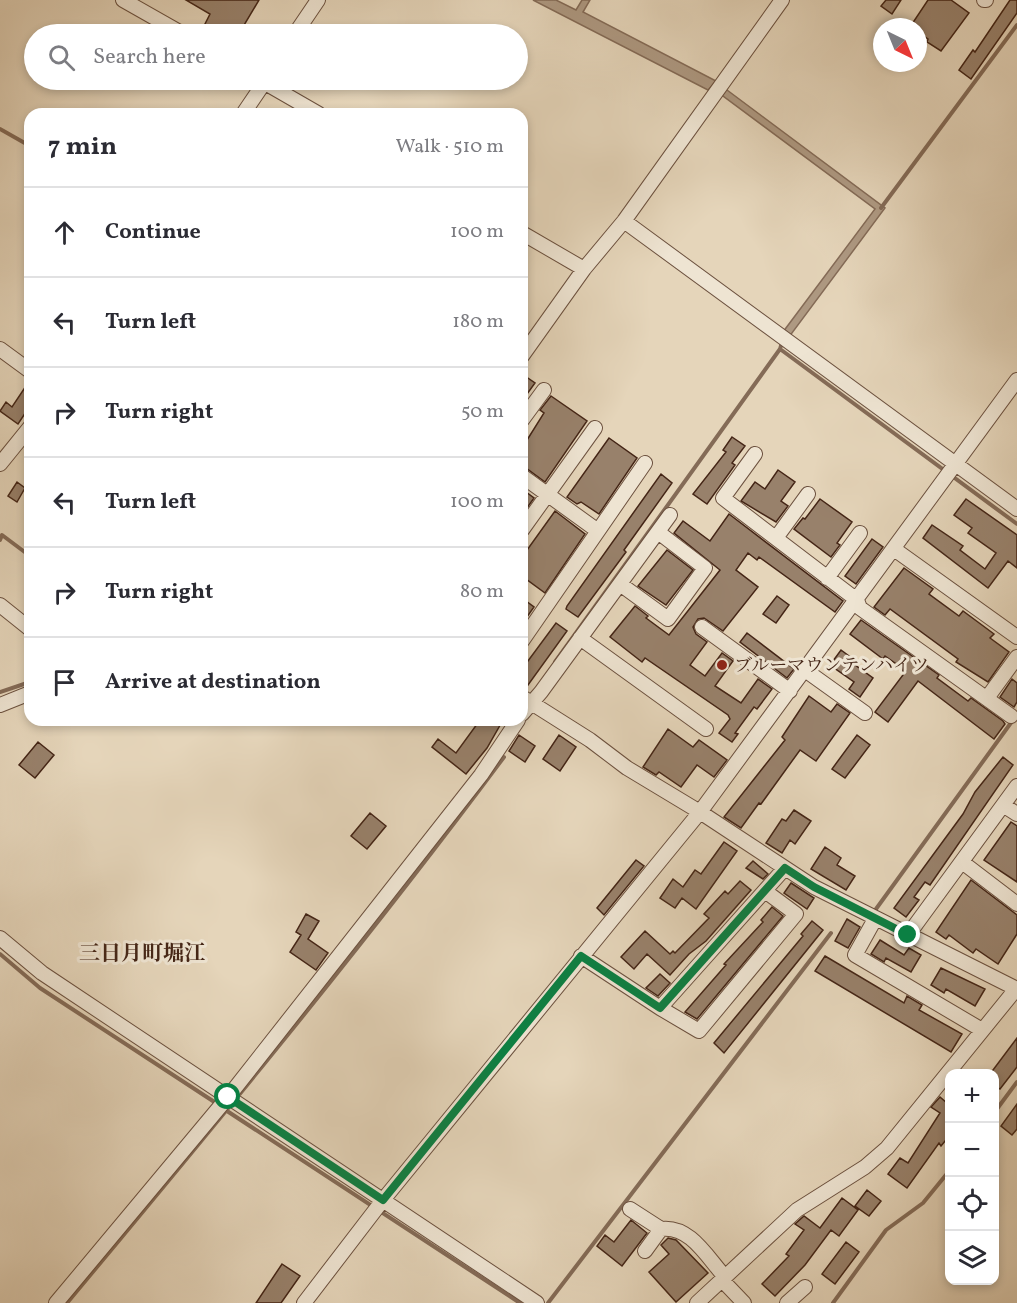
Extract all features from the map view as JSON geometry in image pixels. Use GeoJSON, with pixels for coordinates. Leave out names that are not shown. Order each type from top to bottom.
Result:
{"type":"FeatureCollection","features":[{"type":"Feature","properties":{"kind":"street"},"geometry":{"type":"LineString","coordinates":[[123,0],[165,24]]}},
{"type":"Feature","properties":{"kind":"street"},"geometry":{"type":"LineString","coordinates":[[302,24],[318,0]]}},
{"type":"Feature","properties":{"kind":"street"},"geometry":{"type":"LineString","coordinates":[[528,348],[584,269],[624,221],[782,0]]}},
{"type":"Feature","properties":{"kind":"street"},"geometry":{"type":"LineString","coordinates":[[247,108],[257,90]]}},
{"type":"Feature","properties":{"kind":"street"},"geometry":{"type":"LineString","coordinates":[[279,90],[309,108]]}},
{"type":"Feature","properties":{"kind":"street"},"geometry":{"type":"LineString","coordinates":[[624,221],[1017,509]]}},
{"type":"Feature","properties":{"kind":"street"},"geometry":{"type":"LineString","coordinates":[[528,236],[584,269]]}},
{"type":"Feature","properties":{"kind":"street"},"geometry":{"type":"LineString","coordinates":[[0,350],[24,368]]}},
{"type":"Feature","properties":{"kind":"street"},"geometry":{"type":"LineString","coordinates":[[304,1303],[383,1200],[700,812],[1017,380]]}},
{"type":"Feature","properties":{"kind":"street"},"geometry":{"type":"LineString","coordinates":[[528,412],[544,390]]}},
{"type":"Feature","properties":{"kind":"street"},"geometry":{"type":"LineString","coordinates":[[528,522],[595,428]]}},
{"type":"Feature","properties":{"kind":"street"},"geometry":{"type":"LineString","coordinates":[[0,464],[24,434]]}},
{"type":"Feature","properties":{"kind":"street"},"geometry":{"type":"LineString","coordinates":[[755,454],[723,498],[857,600],[860,608],[1011,716]]}},
{"type":"Feature","properties":{"kind":"street"},"geometry":{"type":"LineString","coordinates":[[528,632],[645,462]]}},
{"type":"Feature","properties":{"kind":"street"},"geometry":{"type":"LineString","coordinates":[[528,480],[598,531]]}},
{"type":"Feature","properties":{"kind":"street"},"geometry":{"type":"LineString","coordinates":[[776,538],[808,494]]}},
{"type":"Feature","properties":{"kind":"street"},"geometry":{"type":"LineString","coordinates":[[528,698],[541,692],[670,515]]}},
{"type":"Feature","properties":{"kind":"street"},"geometry":{"type":"LineString","coordinates":[[620,584],[668,619],[705,568],[658,532]]}},
{"type":"Feature","properties":{"kind":"street"},"geometry":{"type":"LineString","coordinates":[[827,578],[860,533]]}},
{"type":"Feature","properties":{"kind":"street"},"geometry":{"type":"LineString","coordinates":[[894,549],[1017,637]]}},
{"type":"Feature","properties":{"kind":"street"},"geometry":{"type":"LineString","coordinates":[[0,605],[24,624]]}},
{"type":"Feature","properties":{"kind":"street"},"geometry":{"type":"LineString","coordinates":[[702,627],[790,691]]}},
{"type":"Feature","properties":{"kind":"street"},"geometry":{"type":"LineString","coordinates":[[580,638],[706,729]]}},
{"type":"Feature","properties":{"kind":"street"},"geometry":{"type":"LineString","coordinates":[[987,698],[1017,657]]}},
{"type":"Feature","properties":{"kind":"street"},"geometry":{"type":"LineString","coordinates":[[804,670],[865,713]]}},
{"type":"Feature","properties":{"kind":"street"},"geometry":{"type":"LineString","coordinates":[[0,705],[24,695]]}},
{"type":"Feature","properties":{"kind":"street"},"geometry":{"type":"LineString","coordinates":[[528,700],[590,740],[627,768],[700,812],[814,887],[1017,989],[887,1148],[865,1167],[796,1210],[697,1303]]}},
{"type":"Feature","properties":{"kind":"street"},"geometry":{"type":"LineString","coordinates":[[56,1303],[228,1097],[481,775],[514,726]]}},
{"type":"Feature","properties":{"kind":"street"},"geometry":{"type":"LineString","coordinates":[[908,935],[1017,786]]}},
{"type":"Feature","properties":{"kind":"street"},"geometry":{"type":"LineString","coordinates":[[1003,805],[1017,814]]}},
{"type":"Feature","properties":{"kind":"street"},"geometry":{"type":"LineString","coordinates":[[962,862],[1017,904]]}},
{"type":"Feature","properties":{"kind":"street"},"geometry":{"type":"LineString","coordinates":[[660,1008],[785,868]]}},
{"type":"Feature","properties":{"kind":"street"},"geometry":{"type":"LineString","coordinates":[[581,956],[699,1031],[796,914],[765,891]]}},
{"type":"Feature","properties":{"kind":"street"},"geometry":{"type":"LineString","coordinates":[[875,919],[855,955],[982,1030]]}},
{"type":"Feature","properties":{"kind":"street"},"geometry":{"type":"LineString","coordinates":[[0,938],[42,973],[537,1303]]}},
{"type":"Feature","properties":{"kind":"street"},"geometry":{"type":"LineString","coordinates":[[630,1209],[661,1229],[677,1228],[688,1236],[744,1303]]}},
{"type":"Feature","properties":{"kind":"street"},"geometry":{"type":"LineString","coordinates":[[645,1251],[661,1229]]}},
{"type":"Feature","properties":{"kind":"street"},"geometry":{"type":"LineString","coordinates":[[787,1303],[805,1287]]}},
{"type":"Feature","properties":{"kind":"shaded area"},"geometry":{"type":"Polygon","coordinates":[[[533,0],[556,0],[576,10],[582,0],[590,0],[583,12],[716,81],[708,90],[533,0]]]}},
{"type":"Feature","properties":{"kind":"shaded area"},"geometry":{"type":"Polygon","coordinates":[[[723,87],[885,208],[789,337],[783,332],[875,209],[719,93],[723,87]]]}},
{"type":"Feature","properties":{"kind":"building"},"geometry":{"type":"Polygon","coordinates":[[[186,0],[259,0],[245,24],[205,24],[210,14],[186,0]]]}},
{"type":"Feature","properties":{"kind":"building"},"geometry":{"type":"Polygon","coordinates":[[[886,0],[901,0],[892,14],[881,6],[886,0]]]}},
{"type":"Feature","properties":{"kind":"building"},"geometry":{"type":"Polygon","coordinates":[[[928,0],[951,0],[969,13],[941,51],[927,42],[927,18],[916,18],[928,0]]]}},
{"type":"Feature","properties":{"kind":"building"},"geometry":{"type":"Polygon","coordinates":[[[1010,0],[1017,0],[1017,13],[971,79],[959,70],[973,50],[975,52],[1010,0]]]}},
{"type":"Feature","properties":{"kind":"building"},"geometry":{"type":"Polygon","coordinates":[[[528,378],[535,383],[528,393],[528,378]]]}},
{"type":"Feature","properties":{"kind":"building"},"geometry":{"type":"Polygon","coordinates":[[[24,389],[24,415],[18,424],[0,411],[6,402],[12,407],[24,389]]]}},
{"type":"Feature","properties":{"kind":"building"},"geometry":{"type":"Polygon","coordinates":[[[551,396],[587,421],[545,482],[528,469],[528,438],[544,413],[540,410],[551,396]]]}},
{"type":"Feature","properties":{"kind":"building"},"geometry":{"type":"Polygon","coordinates":[[[732,437],[745,446],[732,463],[735,465],[707,504],[693,494],[726,452],[723,450],[732,437]]]}},
{"type":"Feature","properties":{"kind":"building"},"geometry":{"type":"Polygon","coordinates":[[[609,438],[637,458],[599,514],[581,502],[577,504],[567,497],[609,438]]]}},
{"type":"Feature","properties":{"kind":"building"},"geometry":{"type":"Polygon","coordinates":[[[778,470],[795,482],[781,501],[788,506],[776,522],[741,501],[755,482],[765,489],[778,470]]]}},
{"type":"Feature","properties":{"kind":"building"},"geometry":{"type":"Polygon","coordinates":[[[661,474],[672,483],[624,550],[626,552],[578,617],[566,609],[567,606],[661,474]]]}},
{"type":"Feature","properties":{"kind":"building"},"geometry":{"type":"Polygon","coordinates":[[[17,482],[24,487],[17,502],[8,496],[17,482]]]}},
{"type":"Feature","properties":{"kind":"building"},"geometry":{"type":"Polygon","coordinates":[[[528,494],[534,498],[528,506],[528,494]]]}},
{"type":"Feature","properties":{"kind":"building"},"geometry":{"type":"Polygon","coordinates":[[[820,499],[852,522],[837,543],[840,545],[831,557],[794,529],[820,499]]]}},
{"type":"Feature","properties":{"kind":"building"},"geometry":{"type":"Polygon","coordinates":[[[966,499],[1017,535],[1017,568],[1008,561],[988,588],[923,538],[932,525],[963,546],[960,550],[985,569],[996,553],[968,533],[972,528],[954,515],[966,499]]]}},
{"type":"Feature","properties":{"kind":"building"},"geometry":{"type":"Polygon","coordinates":[[[555,511],[585,534],[545,593],[528,580],[528,549],[555,511]]]}},
{"type":"Feature","properties":{"kind":"building"},"geometry":{"type":"Polygon","coordinates":[[[729,514],[843,601],[835,612],[759,557],[757,560],[748,553],[736,570],[758,587],[723,631],[704,618],[698,619],[693,627],[696,634],[707,642],[690,665],[705,676],[722,653],[733,661],[715,686],[741,703],[758,679],[772,689],[757,709],[754,707],[735,733],[738,734],[732,742],[719,733],[730,719],[728,715],[645,658],[642,662],[610,637],[635,606],[648,616],[646,618],[669,635],[720,570],[674,533],[683,521],[710,541],[729,514]]]}},
{"type":"Feature","properties":{"kind":"building"},"geometry":{"type":"Polygon","coordinates":[[[872,539],[883,547],[856,584],[845,576],[872,539]]]}},
{"type":"Feature","properties":{"kind":"building"},"geometry":{"type":"Polygon","coordinates":[[[667,550],[693,570],[666,605],[638,586],[667,550]]]}},
{"type":"Feature","properties":{"kind":"building"},"geometry":{"type":"Polygon","coordinates":[[[904,568],[933,589],[929,594],[959,616],[963,611],[994,634],[990,638],[1009,652],[988,682],[956,662],[958,659],[890,609],[885,615],[874,607],[904,568]]]}},
{"type":"Feature","properties":{"kind":"building"},"geometry":{"type":"Polygon","coordinates":[[[777,596],[789,605],[776,623],[763,614],[777,596]]]}},
{"type":"Feature","properties":{"kind":"building"},"geometry":{"type":"Polygon","coordinates":[[[528,602],[534,607],[528,616],[528,602]]]}},
{"type":"Feature","properties":{"kind":"building"},"geometry":{"type":"Polygon","coordinates":[[[861,620],[939,675],[937,678],[968,701],[971,698],[1003,721],[1005,724],[994,739],[918,681],[888,722],[875,712],[906,671],[885,656],[883,659],[850,634],[861,620]]]}},
{"type":"Feature","properties":{"kind":"building"},"geometry":{"type":"Polygon","coordinates":[[[556,623],[567,631],[528,685],[528,661],[556,623]]]}},
{"type":"Feature","properties":{"kind":"building"},"geometry":{"type":"Polygon","coordinates":[[[747,633],[794,669],[787,678],[740,642],[747,633]]]}},
{"type":"Feature","properties":{"kind":"building"},"geometry":{"type":"Polygon","coordinates":[[[841,650],[853,659],[851,662],[873,678],[860,697],[849,689],[854,682],[830,665],[841,650]]]}},
{"type":"Feature","properties":{"kind":"building"},"geometry":{"type":"Polygon","coordinates":[[[1012,679],[1017,683],[1017,702],[1014,707],[1000,697],[1012,679]]]}},
{"type":"Feature","properties":{"kind":"building"},"geometry":{"type":"Polygon","coordinates":[[[809,696],[831,712],[837,704],[850,713],[816,761],[800,750],[741,828],[724,817],[785,740],[782,737],[809,696]]]}},
{"type":"Feature","properties":{"kind":"building"},"geometry":{"type":"Polygon","coordinates":[[[476,726],[500,726],[487,748],[466,774],[432,747],[438,739],[456,753],[476,726]]]}},
{"type":"Feature","properties":{"kind":"building"},"geometry":{"type":"Polygon","coordinates":[[[668,729],[693,747],[699,740],[727,760],[714,777],[697,765],[681,787],[659,772],[656,775],[643,767],[668,729]]]}},
{"type":"Feature","properties":{"kind":"building"},"geometry":{"type":"Polygon","coordinates":[[[519,735],[535,746],[525,762],[509,751],[519,735]]]}},
{"type":"Feature","properties":{"kind":"building"},"geometry":{"type":"Polygon","coordinates":[[[559,735],[576,747],[560,771],[543,759],[559,735]]]}},
{"type":"Feature","properties":{"kind":"building"},"geometry":{"type":"Polygon","coordinates":[[[857,735],[870,745],[845,778],[832,769],[857,735]]]}},
{"type":"Feature","properties":{"kind":"building"},"geometry":{"type":"Polygon","coordinates":[[[38,742],[54,755],[35,778],[19,765],[38,742]]]}},
{"type":"Feature","properties":{"kind":"building"},"geometry":{"type":"Polygon","coordinates":[[[1003,757],[1013,765],[930,885],[925,882],[914,897],[919,900],[906,917],[894,908],[963,814],[975,792],[1003,757]]]}},
{"type":"Feature","properties":{"kind":"building"},"geometry":{"type":"Polygon","coordinates":[[[794,810],[811,821],[795,844],[790,840],[782,853],[766,843],[782,819],[786,821],[794,810]]]}},
{"type":"Feature","properties":{"kind":"building"},"geometry":{"type":"Polygon","coordinates":[[[370,813],[386,826],[367,849],[351,836],[370,813]]]}},
{"type":"Feature","properties":{"kind":"building"},"geometry":{"type":"Polygon","coordinates":[[[1011,822],[1017,826],[1017,882],[984,860],[1011,822]]]}},
{"type":"Feature","properties":{"kind":"building"},"geometry":{"type":"Polygon","coordinates":[[[724,842],[737,851],[696,909],[682,898],[675,908],[660,898],[673,879],[683,887],[695,870],[701,874],[724,842]]]}},
{"type":"Feature","properties":{"kind":"building"},"geometry":{"type":"Polygon","coordinates":[[[825,847],[841,858],[837,865],[855,876],[846,890],[811,869],[825,847]]]}},
{"type":"Feature","properties":{"kind":"building"},"geometry":{"type":"Polygon","coordinates":[[[636,860],[644,866],[604,915],[597,908],[636,860]]]}},
{"type":"Feature","properties":{"kind":"building"},"geometry":{"type":"Polygon","coordinates":[[[753,861],[768,874],[763,879],[746,868],[753,861]]]}},
{"type":"Feature","properties":{"kind":"building"},"geometry":{"type":"Polygon","coordinates":[[[971,880],[1017,915],[1017,934],[998,964],[976,949],[973,953],[949,935],[946,939],[936,932],[971,880]]]}},
{"type":"Feature","properties":{"kind":"building"},"geometry":{"type":"Polygon","coordinates":[[[740,881],[751,890],[706,941],[689,954],[670,975],[647,954],[634,969],[621,957],[645,931],[670,954],[673,951],[675,953],[709,918],[704,914],[725,891],[728,894],[740,881]]]}},
{"type":"Feature","properties":{"kind":"building"},"geometry":{"type":"Polygon","coordinates":[[[791,883],[814,898],[807,909],[784,893],[791,883]]]}},
{"type":"Feature","properties":{"kind":"building"},"geometry":{"type":"Polygon","coordinates":[[[772,907],[783,916],[697,1019],[685,1012],[726,965],[724,964],[763,922],[761,920],[772,907]]]}},
{"type":"Feature","properties":{"kind":"building"},"geometry":{"type":"Polygon","coordinates":[[[306,914],[319,921],[308,939],[328,953],[316,970],[290,952],[301,935],[296,932],[306,914]]]}},
{"type":"Feature","properties":{"kind":"building"},"geometry":{"type":"Polygon","coordinates":[[[847,919],[860,927],[848,948],[835,941],[847,919]]]}},
{"type":"Feature","properties":{"kind":"building"},"geometry":{"type":"Polygon","coordinates":[[[812,921],[823,930],[724,1053],[714,1043],[803,936],[801,934],[812,921]]]}},
{"type":"Feature","properties":{"kind":"building"},"geometry":{"type":"Polygon","coordinates":[[[880,940],[904,955],[909,948],[921,955],[911,972],[886,958],[884,962],[871,954],[880,940]]]}},
{"type":"Feature","properties":{"kind":"building"},"geometry":{"type":"Polygon","coordinates":[[[825,956],[904,1003],[907,996],[922,1005],[919,1010],[962,1034],[951,1052],[815,971],[825,956]]]}},
{"type":"Feature","properties":{"kind":"building"},"geometry":{"type":"Polygon","coordinates":[[[941,968],[985,989],[975,1006],[946,989],[944,993],[931,985],[941,968]]]}},
{"type":"Feature","properties":{"kind":"building"},"geometry":{"type":"Polygon","coordinates":[[[660,974],[670,983],[658,996],[646,988],[660,974]]]}},
{"type":"Feature","properties":{"kind":"building"},"geometry":{"type":"Polygon","coordinates":[[[1017,1038],[1017,1067],[1000,1089],[999,1069],[994,1069],[1017,1038]]]}},
{"type":"Feature","properties":{"kind":"building"},"geometry":{"type":"Polygon","coordinates":[[[940,1097],[945,1101],[945,1141],[941,1146],[939,1143],[907,1188],[888,1174],[900,1158],[908,1163],[940,1113],[931,1107],[940,1097]]]}},
{"type":"Feature","properties":{"kind":"building"},"geometry":{"type":"Polygon","coordinates":[[[1017,1104],[1017,1129],[1012,1135],[1001,1126],[1017,1104]]]}},
{"type":"Feature","properties":{"kind":"building"},"geometry":{"type":"Polygon","coordinates":[[[867,1190],[881,1201],[869,1216],[855,1206],[867,1190]]]}},
{"type":"Feature","properties":{"kind":"building"},"geometry":{"type":"Polygon","coordinates":[[[842,1198],[858,1210],[839,1236],[831,1230],[805,1265],[775,1296],[762,1284],[789,1256],[786,1254],[804,1230],[795,1224],[804,1216],[820,1228],[842,1198]]]}},
{"type":"Feature","properties":{"kind":"building"},"geometry":{"type":"Polygon","coordinates":[[[631,1220],[647,1233],[622,1266],[597,1246],[605,1235],[614,1242],[631,1220]]]}},
{"type":"Feature","properties":{"kind":"building"},"geometry":{"type":"Polygon","coordinates":[[[668,1238],[676,1240],[708,1273],[676,1302],[649,1272],[669,1254],[661,1245],[668,1238]]]}},
{"type":"Feature","properties":{"kind":"building"},"geometry":{"type":"Polygon","coordinates":[[[846,1242],[859,1252],[835,1284],[822,1274],[846,1242]]]}},
{"type":"Feature","properties":{"kind":"building"},"geometry":{"type":"Polygon","coordinates":[[[282,1264],[300,1276],[281,1303],[256,1303],[282,1264]]]}},
{"type":"Feature","properties":{"kind":"waterway"},"geometry":{"type":"LineString","coordinates":[[881,208],[1017,25]]}},
{"type":"Feature","properties":{"kind":"waterway"},"geometry":{"type":"LineString","coordinates":[[0,129],[24,143]]}},
{"type":"Feature","properties":{"kind":"waterway"},"geometry":{"type":"LineString","coordinates":[[783,339],[780,349],[1017,524]]}},
{"type":"Feature","properties":{"kind":"waterway"},"geometry":{"type":"LineString","coordinates":[[555,662],[780,349]]}},
{"type":"Feature","properties":{"kind":"waterway"},"geometry":{"type":"LineString","coordinates":[[0,540],[2,535],[24,552]]}},
{"type":"Feature","properties":{"kind":"waterway"},"geometry":{"type":"LineString","coordinates":[[0,692],[24,684]]}},
{"type":"Feature","properties":{"kind":"waterway"},"geometry":{"type":"LineString","coordinates":[[876,909],[1013,720]]}},
{"type":"Feature","properties":{"kind":"waterway"},"geometry":{"type":"LineString","coordinates":[[67,1303],[344,965],[504,757]]}},
{"type":"Feature","properties":{"kind":"waterway"},"geometry":{"type":"LineString","coordinates":[[548,1303],[831,933]]}},
{"type":"Feature","properties":{"kind":"waterway"},"geometry":{"type":"LineString","coordinates":[[0,954],[40,988],[219,1105]]}},
{"type":"Feature","properties":{"kind":"waterway"},"geometry":{"type":"LineString","coordinates":[[999,1106],[1017,1082]]}},
{"type":"Feature","properties":{"kind":"waterway"},"geometry":{"type":"LineString","coordinates":[[227,1111],[520,1303]]}},
{"type":"Feature","properties":{"kind":"waterway"},"geometry":{"type":"LineString","coordinates":[[833,1303],[886,1230],[923,1203],[945,1176]]}},
{"type":"Feature","properties":{"kind":"place","name":"ブルーマウンテンハイツ"},"geometry":{"type":"Point","coordinates":[722,665]}},
{"type":"Feature","properties":{"kind":"district","name":"三日月町堀江"},"geometry":{"type":"Point","coordinates":[142,953]}},
{"type":"Feature","properties":{"kind":"route"},"geometry":{"type":"LineString","coordinates":[[228,1097],[383,1200],[581,956],[660,1008],[785,868],[814,887],[908,935]]}}]}
